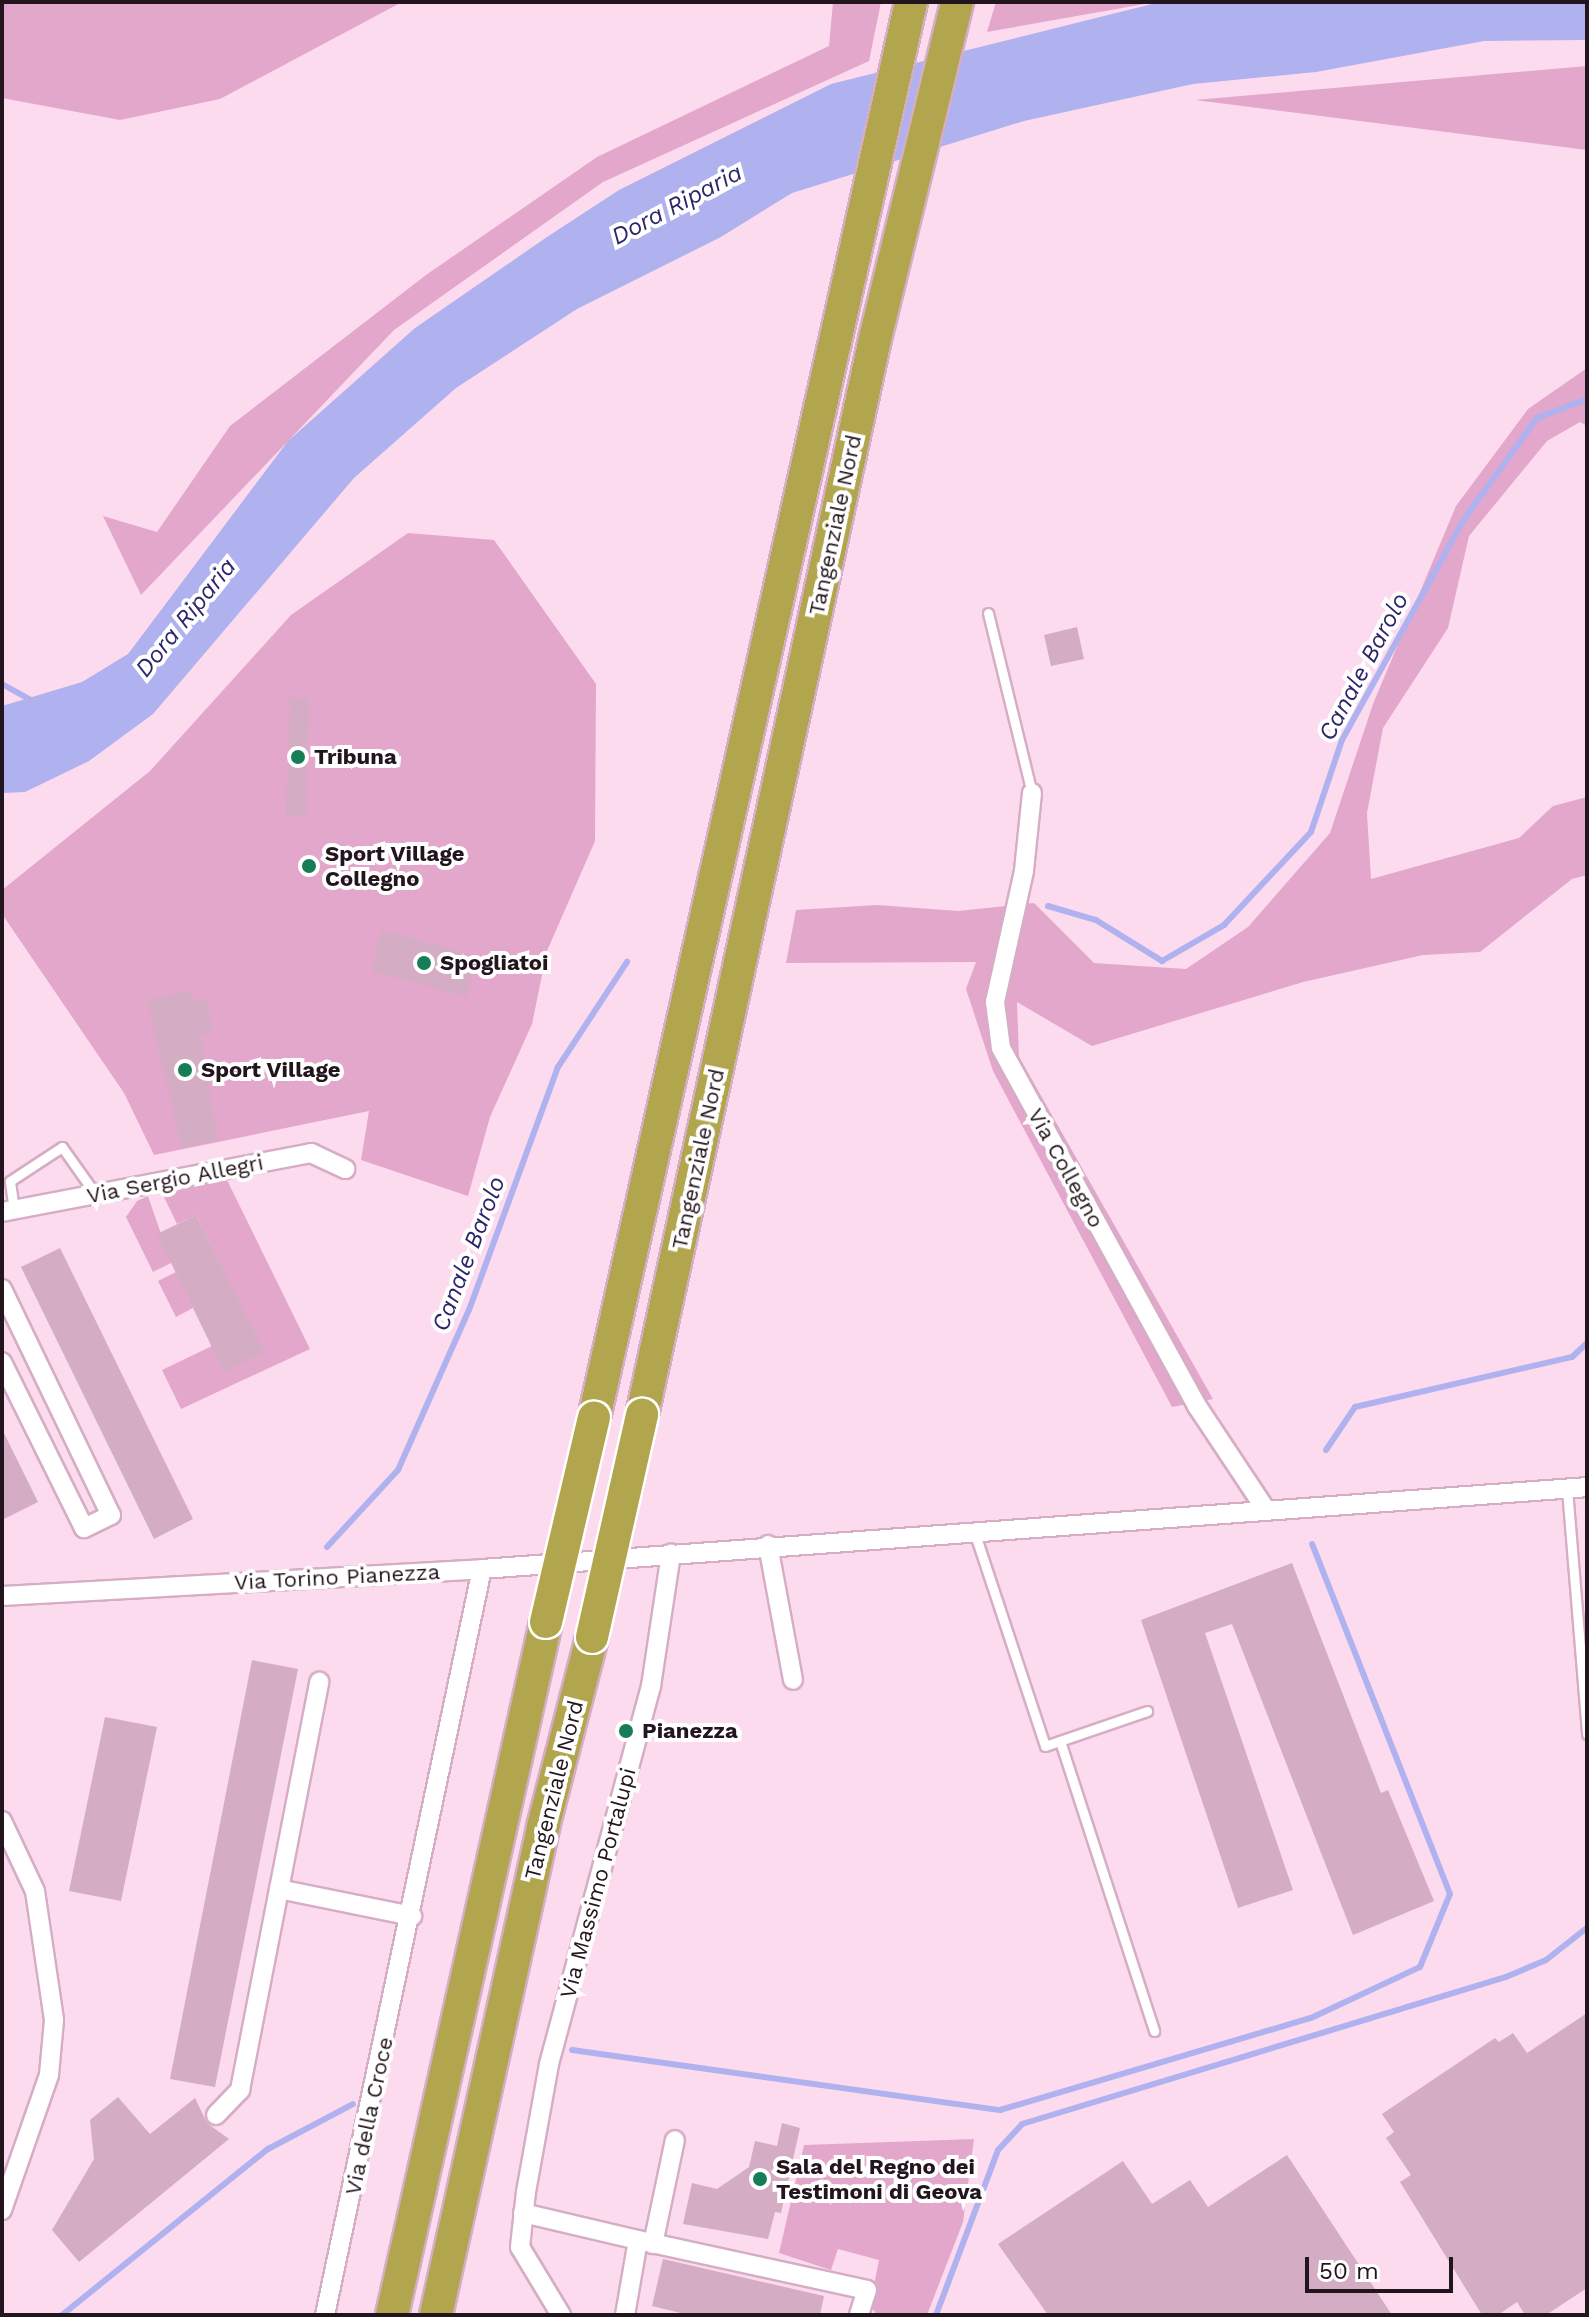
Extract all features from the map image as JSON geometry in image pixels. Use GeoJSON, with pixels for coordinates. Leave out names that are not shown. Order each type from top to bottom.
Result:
{"type":"FeatureCollection","features":[{"type":"Feature","properties":{"kind":"highway","name":"Tangenziale Nord"},"geometry":{"type":"LineString","coordinates":[[392,2315],[911,2]]}},
{"type":"Feature","properties":{"kind":"highway","name":"Tangenziale Nord"},"geometry":{"type":"LineString","coordinates":[[436,2315],[543,1827],[592,1637],[642,1415],[875,339],[957,2]]}},
{"type":"Feature","properties":{"kind":"street","name":"Via Collegno"},"geometry":{"type":"LineString","coordinates":[[1032,793],[1024,871],[995,1002],[1001,1048],[1197,1406],[1266,1510]]}},
{"type":"Feature","properties":{"kind":"street","name":"Via Sergio Allegri"},"geometry":{"type":"LineString","coordinates":[[8,1211],[311,1153],[345,1169]]}},
{"type":"Feature","properties":{"kind":"street"},"geometry":{"type":"LineString","coordinates":[[2,1289],[111,1515],[84,1528],[2,1362]]}},
{"type":"Feature","properties":{"kind":"street"},"geometry":{"type":"LineString","coordinates":[[671,1554],[973,1528],[1587,1487]]}},
{"type":"Feature","properties":{"kind":"street"},"geometry":{"type":"LineString","coordinates":[[768,1545],[793,1680]]}},
{"type":"Feature","properties":{"kind":"street","name":"Via Torino Pianezza"},"geometry":{"type":"LineString","coordinates":[[2,1596],[482,1569],[671,1554]]}},
{"type":"Feature","properties":{"kind":"street","name":"Via Massimo Portalupi"},"geometry":{"type":"LineString","coordinates":[[561,2315],[523,2256],[523,2213],[549,2064],[651,1686],[671,1554]]}},
{"type":"Feature","properties":{"kind":"street","name":"Via della Croce"},"geometry":{"type":"LineString","coordinates":[[325,2315],[412,1916],[482,1569]]}},
{"type":"Feature","properties":{"kind":"street"},"geometry":{"type":"LineString","coordinates":[[216,2115],[240,2090],[319,1682]]}},
{"type":"Feature","properties":{"kind":"street"},"geometry":{"type":"LineString","coordinates":[[2,1821],[35,1891],[54,2020],[49,2075],[2,2210]]}},
{"type":"Feature","properties":{"kind":"street"},"geometry":{"type":"LineString","coordinates":[[279,1889],[412,1916]]}},
{"type":"Feature","properties":{"kind":"street"},"geometry":{"type":"LineString","coordinates":[[625,2315],[675,2140]]}},
{"type":"Feature","properties":{"kind":"street"},"geometry":{"type":"LineString","coordinates":[[523,2213],[867,2290],[859,2315]]}},
{"type":"Feature","properties":{"kind":"lane"},"geometry":{"type":"LineString","coordinates":[[988,613],[1032,793]]}},
{"type":"Feature","properties":{"kind":"lane"},"geometry":{"type":"LineString","coordinates":[[8,1211],[10,1181],[62,1147],[96,1195]]}},
{"type":"Feature","properties":{"kind":"lane"},"geometry":{"type":"LineString","coordinates":[[1567,1489],[1587,1734]]}},
{"type":"Feature","properties":{"kind":"lane"},"geometry":{"type":"LineString","coordinates":[[973,1528],[1045,1746],[1147,1711]]}},
{"type":"Feature","properties":{"kind":"lane"},"geometry":{"type":"LineString","coordinates":[[1060,1741],[1154,2031]]}},
{"type":"Feature","properties":{"kind":"shaded area"},"geometry":{"type":"Polygon","coordinates":[[[2,2],[402,2],[220,99],[120,120],[2,98],[2,2]]]}},
{"type":"Feature","properties":{"kind":"shaded area"},"geometry":{"type":"Polygon","coordinates":[[[833,2],[881,2],[869,61],[603,182],[394,330],[141,595],[103,516],[157,532],[230,426],[426,275],[597,157],[829,46],[833,2]]]}},
{"type":"Feature","properties":{"kind":"shaded area"},"geometry":{"type":"Polygon","coordinates":[[[996,2],[1156,2],[987,32],[996,2]]]}},
{"type":"Feature","properties":{"kind":"shaded area"},"geometry":{"type":"Polygon","coordinates":[[[1587,66],[1587,150],[1195,100],[1587,66]]]}},
{"type":"Feature","properties":{"kind":"shaded area"},"geometry":{"type":"Polygon","coordinates":[[[1587,368],[1587,426],[1580,422],[1547,441],[1469,536],[1448,628],[1383,728],[1367,813],[1371,879],[1519,838],[1553,806],[1587,797],[1587,875],[1572,879],[1480,952],[1423,955],[1303,982],[1092,1046],[1017,1002],[1019,1057],[1213,1399],[1172,1407],[993,1071],[966,989],[976,962],[786,963],[796,910],[877,905],[958,911],[1034,903],[1094,963],[1186,969],[1248,927],[1330,833],[1373,704],[1456,506],[1528,409],[1587,368]]]}},
{"type":"Feature","properties":{"kind":"shaded area","name":"Sport Village Collegno"},"geometry":{"type":"Polygon","coordinates":[[[408,533],[494,540],[596,684],[595,841],[547,951],[532,1024],[490,1117],[468,1196],[361,1160],[369,1111],[154,1155],[124,1093],[2,914],[2,890],[150,771],[291,615],[408,533]]]}},
{"type":"Feature","properties":{"kind":"shaded area"},"geometry":{"type":"Polygon","coordinates":[[[226,1178],[310,1349],[181,1409],[162,1370],[212,1346],[263,1352],[196,1215],[177,1224],[162,1193],[226,1178]]]}},
{"type":"Feature","properties":{"kind":"shaded area"},"geometry":{"type":"Polygon","coordinates":[[[148,1196],[171,1263],[153,1272],[126,1217],[137,1201],[148,1196]]]}},
{"type":"Feature","properties":{"kind":"shaded area"},"geometry":{"type":"Polygon","coordinates":[[[176,1272],[193,1308],[176,1317],[158,1281],[176,1272]]]}},
{"type":"Feature","properties":{"kind":"shaded area"},"geometry":{"type":"Polygon","coordinates":[[[974,2139],[963,2222],[927,2315],[877,2315],[870,2305],[879,2260],[838,2249],[831,2270],[779,2253],[804,2145],[974,2139]]]}},
{"type":"Feature","properties":{"kind":"water","name":"Dora Riparia"},"geometry":{"type":"Polygon","coordinates":[[[1160,2],[1587,2],[1587,40],[1484,41],[1316,72],[1193,84],[1024,121],[792,193],[721,237],[577,309],[456,388],[354,478],[153,714],[89,761],[25,792],[2,793],[2,706],[82,682],[128,654],[288,441],[415,328],[547,237],[619,190],[831,84],[1160,2]]]}},
{"type":"Feature","properties":{"kind":"building"},"geometry":{"type":"Polygon","coordinates":[[[1077,627],[1084,659],[1051,666],[1044,635],[1077,627]]]}},
{"type":"Feature","properties":{"kind":"building","name":"Tribuna"},"geometry":{"type":"Polygon","coordinates":[[[290,698],[309,699],[306,817],[286,816],[290,698]]]}},
{"type":"Feature","properties":{"kind":"building","name":"Spogliatoi"},"geometry":{"type":"Polygon","coordinates":[[[381,930],[476,956],[467,997],[372,971],[381,930]]]}},
{"type":"Feature","properties":{"kind":"building","name":"Sport Village"},"geometry":{"type":"Polygon","coordinates":[[[190,991],[193,1002],[206,999],[213,1031],[200,1038],[218,1141],[182,1148],[147,1000],[190,991]]]}},
{"type":"Feature","properties":{"kind":"building"},"geometry":{"type":"Polygon","coordinates":[[[196,1215],[264,1352],[224,1372],[157,1234],[196,1215]]]}},
{"type":"Feature","properties":{"kind":"building"},"geometry":{"type":"Polygon","coordinates":[[[60,1248],[193,1519],[154,1539],[21,1267],[60,1248]]]}},
{"type":"Feature","properties":{"kind":"building"},"geometry":{"type":"Polygon","coordinates":[[[2,1429],[38,1502],[2,1520],[2,1429]]]}},
{"type":"Feature","properties":{"kind":"building"},"geometry":{"type":"Polygon","coordinates":[[[1292,1563],[1381,1793],[1388,1790],[1434,1901],[1353,1935],[1232,1624],[1205,1633],[1293,1890],[1238,1908],[1141,1620],[1292,1563]]]}},
{"type":"Feature","properties":{"kind":"building"},"geometry":{"type":"Polygon","coordinates":[[[252,1660],[298,1669],[215,2087],[170,2079],[252,1660]]]}},
{"type":"Feature","properties":{"kind":"building"},"geometry":{"type":"Polygon","coordinates":[[[105,1717],[157,1727],[121,1901],[69,1891],[105,1717]]]}},
{"type":"Feature","properties":{"kind":"building"},"geometry":{"type":"Polygon","coordinates":[[[1587,2013],[1587,2288],[1546,2315],[1525,2315],[1517,2302],[1498,2315],[1482,2315],[1400,2182],[1411,2175],[1386,2138],[1394,2132],[1382,2114],[1495,2038],[1499,2042],[1513,2033],[1527,2053],[1587,2013]]]}},
{"type":"Feature","properties":{"kind":"building"},"geometry":{"type":"Polygon","coordinates":[[[118,2097],[150,2134],[195,2098],[207,2123],[229,2139],[79,2262],[52,2230],[94,2159],[90,2120],[118,2097]]]}},
{"type":"Feature","properties":{"kind":"building","name":"Sala del Regno dei Testimoni di Geova"},"geometry":{"type":"Polygon","coordinates":[[[782,2123],[800,2128],[781,2213],[775,2212],[768,2239],[683,2224],[692,2183],[717,2189],[749,2167],[755,2141],[777,2146],[782,2123]]]}},
{"type":"Feature","properties":{"kind":"building"},"geometry":{"type":"Polygon","coordinates":[[[1287,2155],[1392,2315],[1048,2315],[998,2244],[1123,2161],[1152,2204],[1190,2180],[1208,2207],[1287,2155]]]}},
{"type":"Feature","properties":{"kind":"building"},"geometry":{"type":"Polygon","coordinates":[[[663,2259],[824,2296],[820,2315],[689,2315],[652,2306],[663,2259]]]}},
{"type":"Feature","properties":{"kind":"waterway","name":"Canale Barolo"},"geometry":{"type":"LineString","coordinates":[[1048,906],[1096,920],[1162,961],[1224,925],[1311,832],[1342,740],[1464,519],[1537,418],[1587,399]]}},
{"type":"Feature","properties":{"kind":"waterway"},"geometry":{"type":"LineString","coordinates":[[2,684],[38,704]]}},
{"type":"Feature","properties":{"kind":"waterway","name":"Canale Barolo"},"geometry":{"type":"LineString","coordinates":[[327,1547],[398,1470],[469,1310],[558,1067],[627,962]]}},
{"type":"Feature","properties":{"kind":"waterway"},"geometry":{"type":"LineString","coordinates":[[1326,1450],[1355,1407],[1572,1357],[1587,1343]]}},
{"type":"Feature","properties":{"kind":"waterway"},"geometry":{"type":"LineString","coordinates":[[572,2050],[1000,2110],[1311,2018],[1420,1967],[1450,1894],[1312,1544]]}},
{"type":"Feature","properties":{"kind":"waterway"},"geometry":{"type":"LineString","coordinates":[[936,2315],[998,2150],[1022,2124],[1506,1977],[1546,1960],[1587,1928]]}},
{"type":"Feature","properties":{"kind":"waterway"},"geometry":{"type":"LineString","coordinates":[[62,2315],[268,2149],[353,2104]]}},
{"type":"Feature","properties":{"kind":"place","name":"Tribuna"},"geometry":{"type":"Point","coordinates":[298,757]}},
{"type":"Feature","properties":{"kind":"place","name":"Sport Village Collegno"},"geometry":{"type":"Point","coordinates":[309,866]}},
{"type":"Feature","properties":{"kind":"place","name":"Spogliatoi"},"geometry":{"type":"Point","coordinates":[424,963]}},
{"type":"Feature","properties":{"kind":"place","name":"Sport Village"},"geometry":{"type":"Point","coordinates":[185,1070]}},
{"type":"Feature","properties":{"kind":"place","name":"Pianezza"},"geometry":{"type":"Point","coordinates":[626,1731]}},
{"type":"Feature","properties":{"kind":"place","name":"Sala del Regno dei Testimoni di Geova"},"geometry":{"type":"Point","coordinates":[760,2179]}}]}
